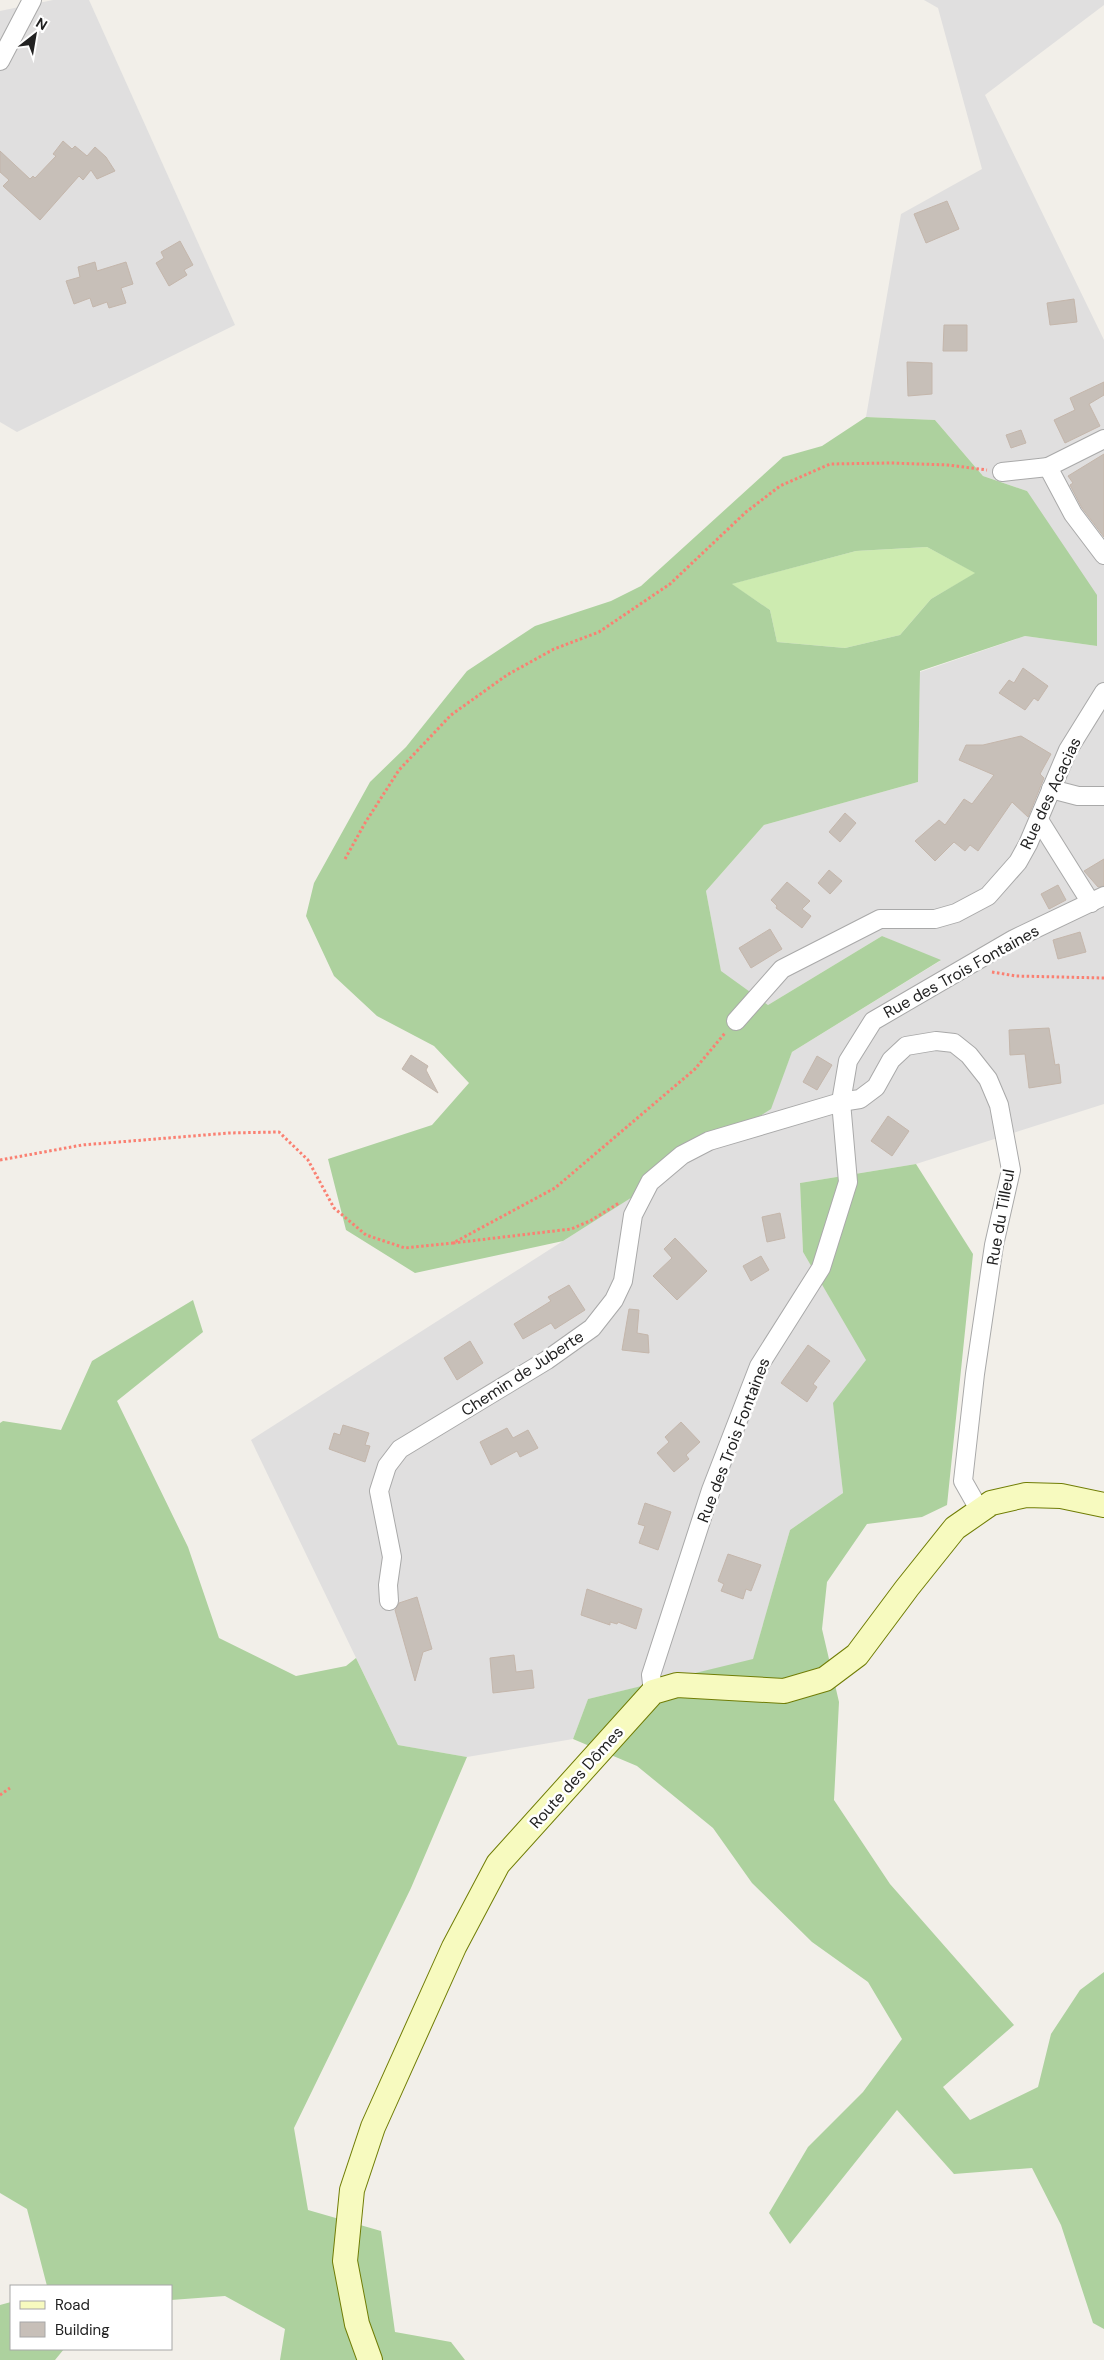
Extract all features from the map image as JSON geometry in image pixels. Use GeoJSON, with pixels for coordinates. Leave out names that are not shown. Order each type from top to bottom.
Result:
{"type":"FeatureCollection","features":[{"type":"Feature","properties":{"kind":"street"},"geometry":{"type":"LineString","coordinates":[[0,61],[32,0]]}},
{"type":"Feature","properties":{"kind":"street"},"geometry":{"type":"LineString","coordinates":[[1002,472],[1048,467],[1104,439]]}},
{"type":"Feature","properties":{"kind":"street"},"geometry":{"type":"LineString","coordinates":[[1048,467],[1073,514],[1104,555]]}},
{"type":"Feature","properties":{"kind":"street","name":"Rue des Acacias"},"geometry":{"type":"LineString","coordinates":[[736,1021],[782,970],[880,919],[935,919],[956,913],[988,896],[1018,862],[1039,820],[1068,750],[1104,692]]}},
{"type":"Feature","properties":{"kind":"street"},"geometry":{"type":"LineString","coordinates":[[1051,790],[1078,796],[1104,796]]}},
{"type":"Feature","properties":{"kind":"street"},"geometry":{"type":"LineString","coordinates":[[1039,820],[1098,900]]}},
{"type":"Feature","properties":{"kind":"street","name":"Rue des Trois Fontaines"},"geometry":{"type":"LineString","coordinates":[[652,1692],[651,1675],[711,1490],[759,1366],[821,1268],[848,1182],[842,1102],[848,1061],[873,1020],[1014,939],[1098,900]]}},
{"type":"Feature","properties":{"kind":"street","name":"Rue du Tilleul"},"geometry":{"type":"LineString","coordinates":[[842,1102],[860,1099],[876,1087],[891,1060],[906,1046],[936,1042],[954,1043],[969,1055],[988,1079],[999,1104],[1011,1170],[994,1245],[975,1374],[963,1482],[980,1511]]}},
{"type":"Feature","properties":{"kind":"street","name":"Chemin de Juberte"},"geometry":{"type":"LineString","coordinates":[[389,1601],[388,1585],[392,1557],[379,1491],[387,1466],[400,1449],[547,1360],[592,1328],[614,1300],[623,1280],[633,1215],[650,1182],[682,1155],[709,1141],[842,1102]]}},
{"type":"Feature","properties":{"kind":"street"},"geometry":{"type":"LineString","coordinates":[[652,1692],[677,1685],[784,1691],[824,1679],[857,1655],[955,1528],[991,1503],[1026,1495],[1061,1496],[1104,1505]]}},
{"type":"Feature","properties":{"kind":"street","name":"Route des Dômes"},"geometry":{"type":"LineString","coordinates":[[370,2360],[358,2324],[345,2262],[352,2190],[373,2127],[454,1947],[498,1864],[652,1692]]}},
{"type":"Feature","properties":{"kind":"path"},"geometry":{"type":"LineString","coordinates":[[344,859],[399,770],[451,715],[506,675],[554,649],[599,632],[670,584],[746,512],[780,486],[830,464],[892,463],[948,465],[1002,472]]}},
{"type":"Feature","properties":{"kind":"path"},"geometry":{"type":"LineString","coordinates":[[966,968],[1016,976],[1104,978]]}},
{"type":"Feature","properties":{"kind":"path"},"geometry":{"type":"LineString","coordinates":[[453,1243],[555,1188],[695,1069],[736,1021]]}},
{"type":"Feature","properties":{"kind":"path"},"geometry":{"type":"LineString","coordinates":[[0,1160],[82,1145],[229,1133],[279,1132],[308,1160],[334,1208],[366,1235],[405,1248],[570,1229],[590,1221],[629,1197],[645,1192]]}},
{"type":"Feature","properties":{"kind":"path"},"geometry":{"type":"LineString","coordinates":[[0,1795],[10,1788]]}},
{"type":"Feature","properties":{"kind":"shaded area"},"geometry":{"type":"Polygon","coordinates":[[[53,0],[89,0],[235,325],[17,432],[0,422],[0,11],[53,0]]]}},
{"type":"Feature","properties":{"kind":"shaded area"},"geometry":{"type":"Polygon","coordinates":[[[924,0],[1104,0],[1104,5],[985,95],[1104,340],[1104,1104],[916,1164],[800,1183],[803,1252],[867,1360],[834,1403],[843,1493],[790,1530],[753,1660],[588,1699],[573,1739],[467,1757],[398,1745],[251,1440],[770,1109],[792,1052],[940,961],[882,936],[768,1005],[721,972],[706,891],[764,825],[918,782],[920,672],[1025,636],[1097,646],[1027,491],[983,476],[935,420],[866,417],[901,214],[982,169],[938,8],[924,0]]]}},
{"type":"Feature","properties":{"kind":"green space"},"geometry":{"type":"Polygon","coordinates":[[[866,417],[935,420],[983,476],[1027,491],[1097,595],[1097,646],[1025,636],[920,671],[918,782],[764,825],[706,891],[721,971],[768,1005],[882,936],[941,960],[792,1052],[771,1109],[563,1241],[415,1273],[346,1230],[328,1159],[432,1125],[469,1083],[434,1046],[377,1016],[334,976],[306,916],[314,883],[370,782],[406,747],[467,671],[535,626],[611,601],[641,586],[783,457],[822,446],[866,417]],[[927,547],[856,551],[732,584],[770,610],[777,642],[845,648],[900,635],[931,599],[975,573],[927,547]]]}},
{"type":"Feature","properties":{"kind":"green space"},"geometry":{"type":"Polygon","coordinates":[[[927,547],[976,573],[931,599],[900,635],[845,648],[777,642],[770,610],[731,584],[856,551],[927,547]]]}},
{"type":"Feature","properties":{"kind":"green space"},"geometry":{"type":"Polygon","coordinates":[[[916,1164],[973,1254],[947,1505],[922,1517],[867,1524],[827,1582],[822,1629],[839,1702],[834,1800],[890,1884],[1014,2025],[943,2087],[970,2120],[1038,2087],[1051,2034],[1080,1990],[1104,1972],[1104,2329],[1093,2323],[1061,2225],[1032,2168],[954,2174],[897,2110],[790,2244],[769,2213],[808,2147],[863,2092],[902,2039],[868,1982],[812,1942],[752,1883],[713,1828],[637,1766],[573,1739],[588,1699],[753,1659],[790,1530],[843,1493],[833,1403],[866,1360],[803,1252],[800,1183],[916,1164]]]}},
{"type":"Feature","properties":{"kind":"green space"},"geometry":{"type":"Polygon","coordinates":[[[193,1300],[203,1332],[117,1401],[188,1547],[219,1638],[296,1676],[346,1666],[356,1658],[398,1745],[467,1757],[411,1888],[294,2128],[308,2210],[381,2231],[395,2332],[451,2342],[465,2360],[280,2360],[285,2329],[225,2296],[172,2300],[172,2285],[47,2285],[27,2209],[0,2193],[0,1423],[3,1421],[61,1430],[92,1361],[193,1300]]]}},
{"type":"Feature","properties":{"kind":"green space"},"geometry":{"type":"Polygon","coordinates":[[[10,2302],[10,2350],[63,2350],[55,2360],[0,2360],[0,2305],[10,2302]]]}},
{"type":"Feature","properties":{"kind":"building"},"geometry":{"type":"Polygon","coordinates":[[[63,141],[72,149],[75,146],[87,156],[95,147],[106,157],[115,171],[97,179],[91,170],[83,180],[79,176],[40,220],[3,186],[9,180],[0,172],[0,151],[30,179],[33,176],[35,178],[56,156],[53,154],[63,141]]]}},
{"type":"Feature","properties":{"kind":"building"},"geometry":{"type":"Polygon","coordinates":[[[947,201],[959,229],[926,243],[914,214],[947,201]]]}},
{"type":"Feature","properties":{"kind":"building"},"geometry":{"type":"Polygon","coordinates":[[[180,241],[193,265],[184,270],[187,275],[169,286],[156,263],[164,258],[161,252],[180,241]]]}},
{"type":"Feature","properties":{"kind":"building"},"geometry":{"type":"Polygon","coordinates":[[[95,262],[97,271],[126,262],[133,284],[121,288],[126,303],[109,308],[107,302],[93,307],[90,298],[74,304],[66,281],[80,277],[78,267],[95,262]]]}},
{"type":"Feature","properties":{"kind":"building"},"geometry":{"type":"Polygon","coordinates":[[[1074,299],[1077,322],[1050,325],[1047,303],[1074,299]]]}},
{"type":"Feature","properties":{"kind":"building"},"geometry":{"type":"Polygon","coordinates":[[[944,325],[967,325],[967,351],[943,351],[944,325]]]}},
{"type":"Feature","properties":{"kind":"building"},"geometry":{"type":"Polygon","coordinates":[[[907,362],[932,363],[932,394],[908,396],[907,362]]]}},
{"type":"Feature","properties":{"kind":"building"},"geometry":{"type":"Polygon","coordinates":[[[1104,382],[1104,395],[1089,404],[1100,426],[1065,443],[1054,420],[1075,410],[1070,398],[1104,382]]]}},
{"type":"Feature","properties":{"kind":"building"},"geometry":{"type":"Polygon","coordinates":[[[1021,430],[1026,443],[1011,448],[1006,435],[1021,430]]]}},
{"type":"Feature","properties":{"kind":"building"},"geometry":{"type":"Polygon","coordinates":[[[1104,454],[1104,537],[1082,508],[1070,485],[1073,483],[1068,476],[1104,454]]]}},
{"type":"Feature","properties":{"kind":"building"},"geometry":{"type":"Polygon","coordinates":[[[1023,668],[1048,686],[1038,701],[1034,698],[1025,710],[999,693],[1009,680],[1014,683],[1023,668]]]}},
{"type":"Feature","properties":{"kind":"building"},"geometry":{"type":"Polygon","coordinates":[[[1021,736],[1051,754],[1040,774],[1044,778],[1028,817],[1012,802],[978,851],[970,845],[965,851],[954,842],[935,861],[915,841],[939,820],[945,825],[964,799],[972,804],[994,775],[959,760],[966,745],[983,745],[1021,736]]]}},
{"type":"Feature","properties":{"kind":"building"},"geometry":{"type":"Polygon","coordinates":[[[845,813],[856,823],[840,842],[829,832],[845,813]]]}},
{"type":"Feature","properties":{"kind":"building"},"geometry":{"type":"Polygon","coordinates":[[[1104,859],[1104,886],[1098,887],[1084,871],[1104,859]]]}},
{"type":"Feature","properties":{"kind":"building"},"geometry":{"type":"Polygon","coordinates":[[[829,870],[842,881],[830,894],[818,883],[829,870]]]}},
{"type":"Feature","properties":{"kind":"building"},"geometry":{"type":"Polygon","coordinates":[[[787,882],[810,901],[802,909],[811,916],[802,928],[776,908],[777,906],[771,900],[787,882]]]}},
{"type":"Feature","properties":{"kind":"building"},"geometry":{"type":"Polygon","coordinates":[[[1058,885],[1066,900],[1049,909],[1041,894],[1058,885]]]}},
{"type":"Feature","properties":{"kind":"building"},"geometry":{"type":"Polygon","coordinates":[[[770,929],[782,949],[751,968],[739,948],[770,929]]]}},
{"type":"Feature","properties":{"kind":"building"},"geometry":{"type":"Polygon","coordinates":[[[1080,932],[1086,952],[1058,959],[1053,940],[1080,932]]]}},
{"type":"Feature","properties":{"kind":"building"},"geometry":{"type":"Polygon","coordinates":[[[1049,1028],[1055,1065],[1059,1064],[1061,1083],[1029,1088],[1025,1054],[1010,1055],[1009,1030],[1049,1028]]]}},
{"type":"Feature","properties":{"kind":"building"},"geometry":{"type":"Polygon","coordinates":[[[411,1055],[428,1066],[426,1070],[438,1093],[402,1069],[411,1055]]]}},
{"type":"Feature","properties":{"kind":"building"},"geometry":{"type":"Polygon","coordinates":[[[817,1056],[832,1065],[817,1090],[803,1082],[817,1056]]]}},
{"type":"Feature","properties":{"kind":"building"},"geometry":{"type":"Polygon","coordinates":[[[888,1116],[909,1131],[892,1156],[871,1141],[888,1116]]]}},
{"type":"Feature","properties":{"kind":"building"},"geometry":{"type":"Polygon","coordinates":[[[780,1213],[785,1238],[767,1242],[762,1217],[780,1213]]]}},
{"type":"Feature","properties":{"kind":"building"},"geometry":{"type":"Polygon","coordinates":[[[675,1238],[707,1271],[677,1300],[653,1276],[672,1258],[664,1249],[675,1238]]]}},
{"type":"Feature","properties":{"kind":"building"},"geometry":{"type":"Polygon","coordinates":[[[761,1256],[769,1270],[751,1281],[743,1266],[761,1256]]]}},
{"type":"Feature","properties":{"kind":"building"},"geometry":{"type":"Polygon","coordinates":[[[569,1285],[585,1310],[555,1329],[551,1323],[523,1339],[514,1324],[551,1301],[548,1297],[569,1285]]]}},
{"type":"Feature","properties":{"kind":"building"},"geometry":{"type":"Polygon","coordinates":[[[629,1309],[639,1310],[637,1333],[648,1335],[649,1353],[622,1350],[629,1309]]]}},
{"type":"Feature","properties":{"kind":"building"},"geometry":{"type":"Polygon","coordinates":[[[470,1341],[483,1363],[457,1380],[444,1358],[470,1341]]]}},
{"type":"Feature","properties":{"kind":"building"},"geometry":{"type":"Polygon","coordinates":[[[808,1345],[830,1361],[813,1384],[817,1387],[807,1402],[781,1383],[808,1345]]]}},
{"type":"Feature","properties":{"kind":"building"},"geometry":{"type":"Polygon","coordinates":[[[681,1422],[700,1442],[686,1455],[689,1459],[674,1472],[657,1453],[669,1442],[665,1437],[681,1422]]]}},
{"type":"Feature","properties":{"kind":"building"},"geometry":{"type":"Polygon","coordinates":[[[343,1425],[369,1433],[365,1445],[370,1446],[365,1462],[329,1449],[334,1433],[340,1435],[343,1425]]]}},
{"type":"Feature","properties":{"kind":"building"},"geometry":{"type":"Polygon","coordinates":[[[507,1428],[513,1438],[528,1430],[538,1448],[520,1457],[517,1451],[491,1465],[480,1442],[507,1428]]]}},
{"type":"Feature","properties":{"kind":"building"},"geometry":{"type":"Polygon","coordinates":[[[645,1503],[671,1512],[658,1550],[639,1543],[645,1526],[638,1524],[645,1503]]]}},
{"type":"Feature","properties":{"kind":"building"},"geometry":{"type":"Polygon","coordinates":[[[728,1554],[761,1565],[751,1591],[746,1589],[743,1599],[721,1591],[724,1584],[718,1581],[728,1554]]]}},
{"type":"Feature","properties":{"kind":"building"},"geometry":{"type":"Polygon","coordinates":[[[587,1589],[642,1609],[636,1629],[618,1622],[617,1624],[610,1622],[610,1625],[581,1615],[587,1589]]]}},
{"type":"Feature","properties":{"kind":"building"},"geometry":{"type":"Polygon","coordinates":[[[417,1597],[432,1649],[423,1652],[415,1681],[395,1610],[399,1603],[417,1597]]]}},
{"type":"Feature","properties":{"kind":"building"},"geometry":{"type":"Polygon","coordinates":[[[514,1655],[516,1672],[532,1670],[534,1688],[493,1693],[490,1658],[514,1655]]]}}]}
